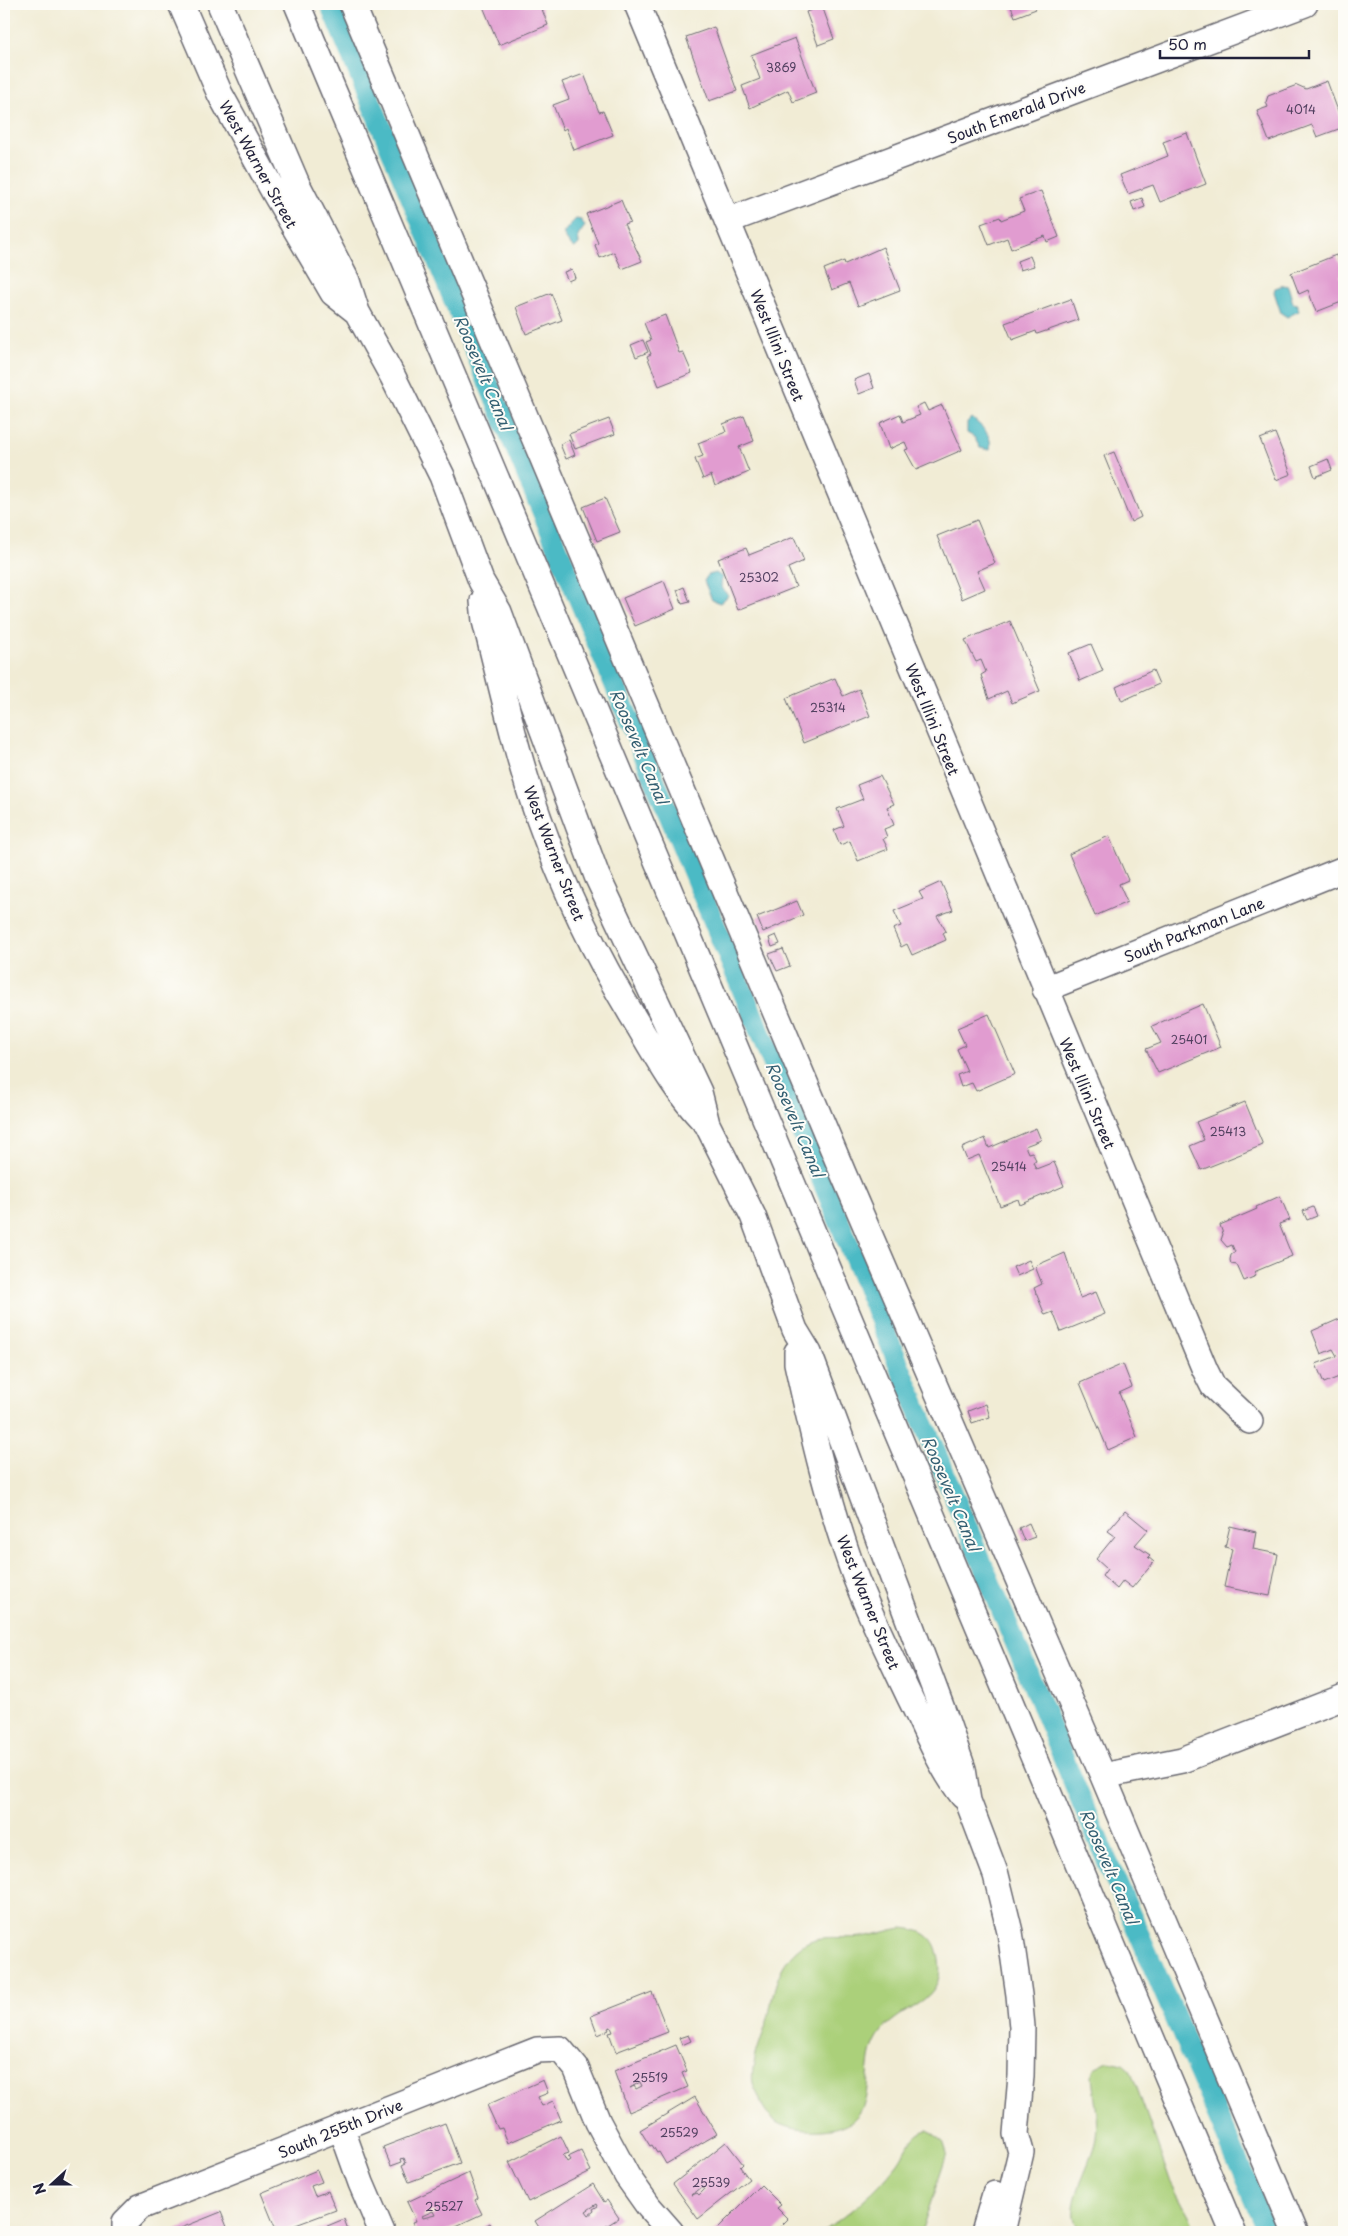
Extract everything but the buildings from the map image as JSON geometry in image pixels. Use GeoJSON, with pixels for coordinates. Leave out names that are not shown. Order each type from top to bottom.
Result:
{"type":"FeatureCollection","features":[{"type":"Feature","properties":{"kind":"street","name":"West Warner Street"},"geometry":{"type":"LineString","coordinates":[[181,4],[220,94],[274,192],[333,293],[357,312]]}},
{"type":"Feature","properties":{"kind":"street","name":"West Warner Street"},"geometry":{"type":"LineString","coordinates":[[220,4],[297,184],[348,282],[357,312],[438,468],[481,581],[498,612],[597,876],[699,1092],[707,1124],[753,1216],[796,1330],[809,1353],[945,1717],[963,1769],[968,1801],[996,1875],[1015,1960],[1022,2027],[1021,2076],[1016,2134],[1021,2152],[1002,2232]]}},
{"type":"Feature","properties":{"kind":"street"},"geometry":{"type":"LineString","coordinates":[[297,4],[1233,2232]]}},
{"type":"Feature","properties":{"kind":"street"},"geometry":{"type":"LineString","coordinates":[[352,4],[839,1164],[1103,1776],[1295,2232]]}},
{"type":"Feature","properties":{"kind":"street","name":"West Illini Street"},"geometry":{"type":"LineString","coordinates":[[636,4],[1044,989],[1207,1376],[1228,1402],[1250,1421]]}},
{"type":"Feature","properties":{"kind":"street","name":"South Emerald Drive"},"geometry":{"type":"LineString","coordinates":[[727,221],[1305,4]]}},
{"type":"Feature","properties":{"kind":"street","name":"West Warner Street"},"geometry":{"type":"LineString","coordinates":[[481,581],[485,621],[520,757],[538,817],[571,901],[602,963],[653,1051],[684,1100],[707,1124]]}},
{"type":"Feature","properties":{"kind":"street","name":"South Parkman Lane"},"geometry":{"type":"LineString","coordinates":[[1044,989],[1344,869]]}},
{"type":"Feature","properties":{"kind":"street","name":"West Warner Street"},"geometry":{"type":"LineString","coordinates":[[796,1330],[797,1363],[814,1435],[831,1504],[856,1578],[934,1748],[950,1779],[968,1801]]}},
{"type":"Feature","properties":{"kind":"street"},"geometry":{"type":"LineString","coordinates":[[1103,1776],[1182,1760],[1344,1697]]}},
{"type":"Feature","properties":{"kind":"street","name":"South 255th Drive"},"geometry":{"type":"LineString","coordinates":[[125,2227],[140,2207],[537,2050],[560,2049],[576,2068],[598,2122],[627,2176],[649,2207],[671,2232]]}},
{"type":"Feature","properties":{"kind":"street"},"geometry":{"type":"LineString","coordinates":[[341,2127],[361,2183],[382,2232]]}},
{"type":"Feature","properties":{"kind":"street","name":"West Warner Street"},"geometry":{"type":"LineString","coordinates":[[984,2232],[998,2185],[1005,2150],[1016,2134]]}},
{"type":"Feature","properties":{"kind":"green space"},"geometry":{"type":"Polygon","coordinates":[[[902,1928],[919,1931],[932,1940],[937,1951],[940,1969],[937,1983],[930,1994],[920,2003],[896,2018],[876,2040],[871,2053],[863,2105],[857,2116],[847,2124],[823,2130],[795,2129],[778,2123],[764,2109],[753,2086],[752,2076],[755,2058],[767,2022],[775,1986],[787,1961],[807,1942],[822,1938],[862,1937],[902,1928]]]}},
{"type":"Feature","properties":{"kind":"green space"},"geometry":{"type":"Polygon","coordinates":[[[1108,2061],[1123,2064],[1131,2071],[1170,2181],[1190,2217],[1195,2232],[1081,2232],[1075,2223],[1075,2200],[1094,2149],[1098,2130],[1092,2075],[1094,2068],[1108,2061]]]}},
{"type":"Feature","properties":{"kind":"green space"},"geometry":{"type":"Polygon","coordinates":[[[928,2130],[943,2141],[947,2153],[921,2232],[823,2232],[872,2192],[898,2163],[914,2138],[928,2130]]]}},
{"type":"Feature","properties":{"kind":"water"},"geometry":{"type":"Polygon","coordinates":[[[576,219],[581,220],[585,226],[578,236],[579,244],[575,248],[567,241],[564,232],[576,219]]]}},
{"type":"Feature","properties":{"kind":"water"},"geometry":{"type":"Polygon","coordinates":[[[1284,285],[1288,286],[1293,303],[1297,304],[1299,311],[1287,317],[1281,313],[1274,292],[1275,288],[1284,285]]]}},
{"type":"Feature","properties":{"kind":"water"},"geometry":{"type":"Polygon","coordinates":[[[972,418],[983,428],[988,436],[990,450],[980,448],[974,437],[967,433],[967,423],[972,418]]]}},
{"type":"Feature","properties":{"kind":"water"},"geometry":{"type":"Polygon","coordinates":[[[716,573],[722,577],[721,586],[728,596],[720,603],[712,600],[704,581],[708,575],[716,573]]]}},
{"type":"Feature","properties":{"kind":"waterway","name":"Roosevelt Canal"},"geometry":{"type":"LineString","coordinates":[[330,4],[1086,1812],[1268,2232]]}}]}
